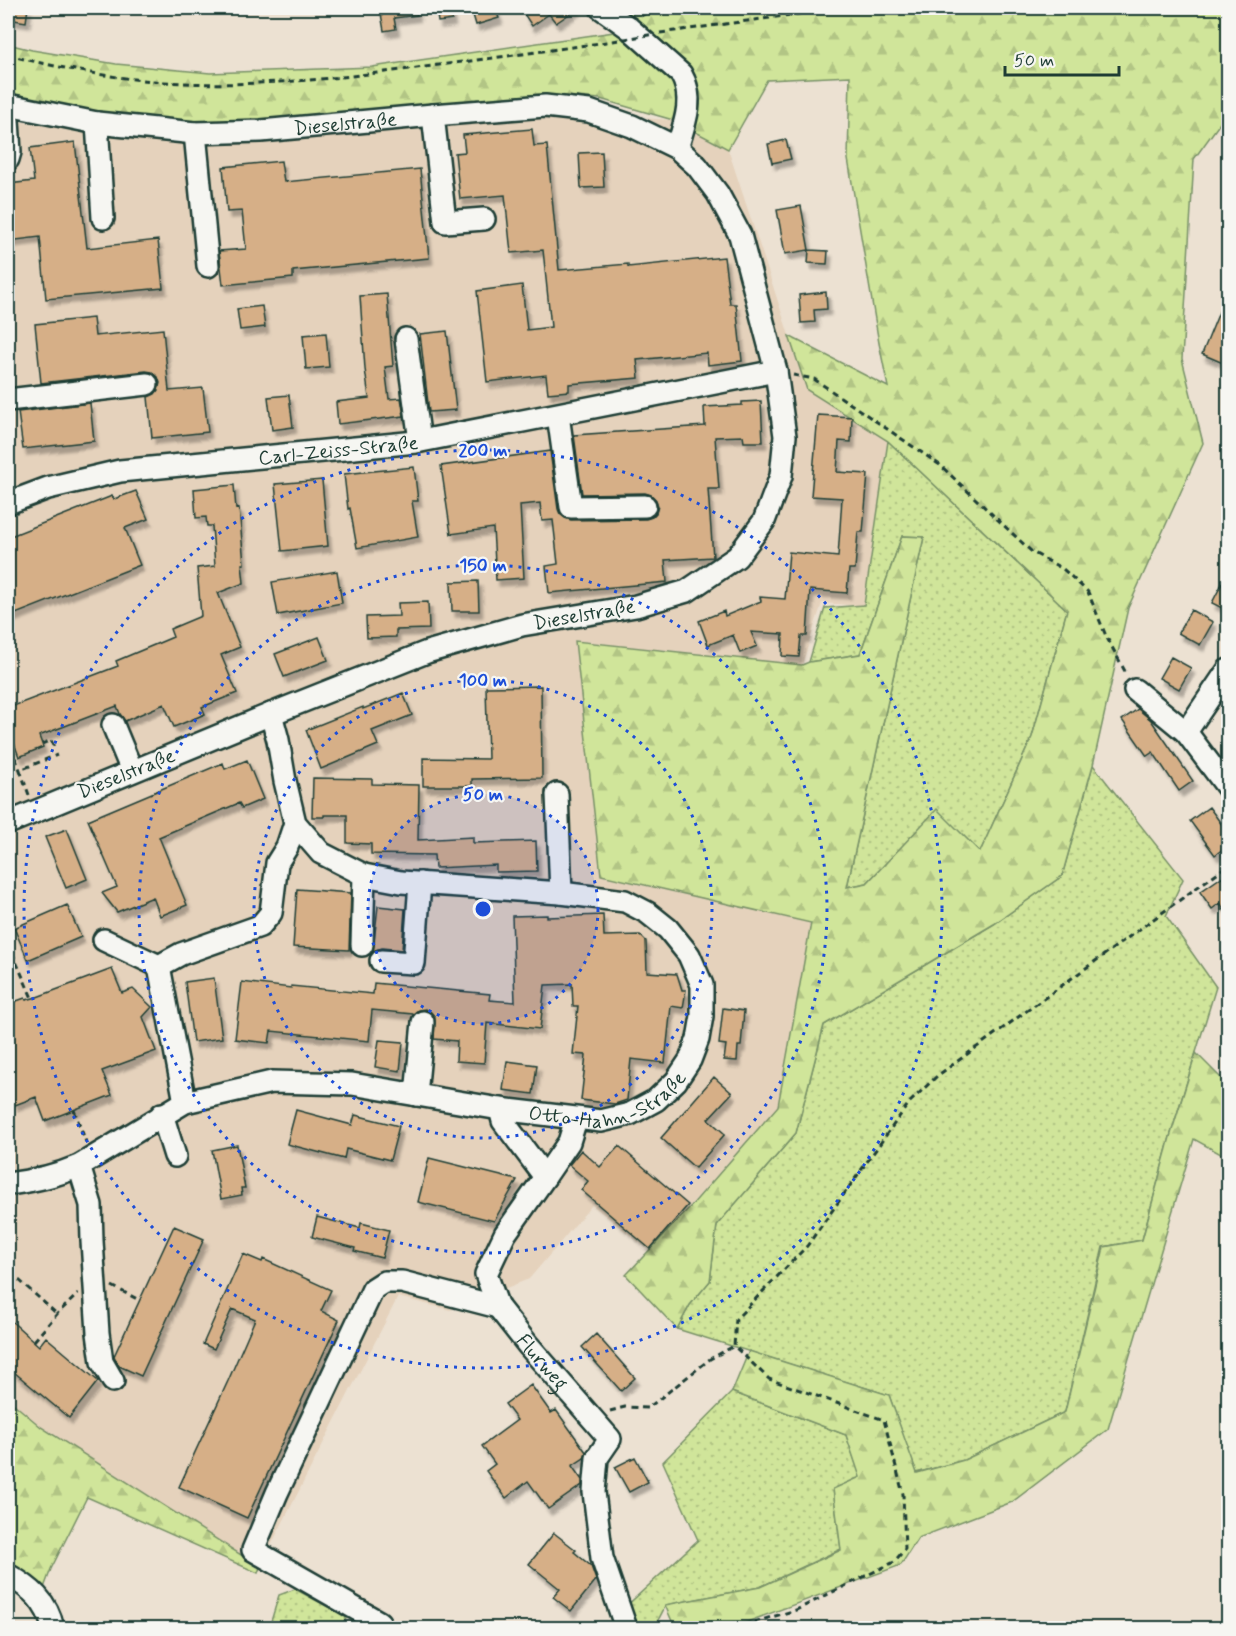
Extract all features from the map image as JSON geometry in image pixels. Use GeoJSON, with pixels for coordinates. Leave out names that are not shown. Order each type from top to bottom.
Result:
{"type":"FeatureCollection","features":[{"type":"Feature","properties":{"kind":"street"},"geometry":{"type":"LineString","coordinates":[[601,8],[629,28],[681,74],[687,84],[686,120],[677,148]]}},
{"type":"Feature","properties":{"kind":"street","name":"Dieselstraße"},"geometry":{"type":"LineString","coordinates":[[8,105],[97,123],[195,133],[261,131],[545,106],[589,111],[632,126],[677,148],[698,166],[718,194],[740,235],[776,371],[785,436],[781,476],[764,521],[736,557],[687,591],[636,606],[522,625],[437,649],[271,714],[8,823]]}},
{"type":"Feature","properties":{"kind":"street"},"geometry":{"type":"LineString","coordinates":[[433,115],[445,222],[484,219]]}},
{"type":"Feature","properties":{"kind":"street"},"geometry":{"type":"LineString","coordinates":[[8,120],[10,152],[8,159]]}},
{"type":"Feature","properties":{"kind":"street"},"geometry":{"type":"LineString","coordinates":[[97,123],[103,218]]}},
{"type":"Feature","properties":{"kind":"street"},"geometry":{"type":"LineString","coordinates":[[195,133],[208,266]]}},
{"type":"Feature","properties":{"kind":"street"},"geometry":{"type":"LineString","coordinates":[[406,339],[420,441]]}},
{"type":"Feature","properties":{"kind":"street","name":"Carl-Zeiss-Straße"},"geometry":{"type":"LineString","coordinates":[[8,503],[48,488],[120,471],[420,441],[776,371]]}},
{"type":"Feature","properties":{"kind":"street"},"geometry":{"type":"LineString","coordinates":[[8,400],[147,384]]}},
{"type":"Feature","properties":{"kind":"street"},"geometry":{"type":"LineString","coordinates":[[558,415],[571,507],[645,506]]}},
{"type":"Feature","properties":{"kind":"street"},"geometry":{"type":"LineString","coordinates":[[1186,732],[1228,670]]}},
{"type":"Feature","properties":{"kind":"street"},"geometry":{"type":"LineString","coordinates":[[1135,690],[1186,732],[1228,788]]}},
{"type":"Feature","properties":{"kind":"street","name":"Otto-Hahn-Straße"},"geometry":{"type":"LineString","coordinates":[[185,1102],[272,1082],[352,1084],[500,1109],[602,1121],[630,1114],[657,1100],[676,1081],[690,1060],[698,1038],[702,1016],[702,985],[689,955],[669,929],[648,913],[625,901],[561,893],[401,882],[364,875],[321,853],[296,823],[271,714]]}},
{"type":"Feature","properties":{"kind":"street"},"geometry":{"type":"LineString","coordinates":[[113,725],[132,771]]}},
{"type":"Feature","properties":{"kind":"street"},"geometry":{"type":"LineString","coordinates":[[557,794],[561,893]]}},
{"type":"Feature","properties":{"kind":"street"},"geometry":{"type":"LineString","coordinates":[[159,966],[181,954],[260,926],[271,913],[277,863],[287,847],[296,823]]}},
{"type":"Feature","properties":{"kind":"street"},"geometry":{"type":"LineString","coordinates":[[362,945],[364,875]]}},
{"type":"Feature","properties":{"kind":"street"},"geometry":{"type":"LineString","coordinates":[[381,961],[414,963],[420,883]]}},
{"type":"Feature","properties":{"kind":"street"},"geometry":{"type":"LineString","coordinates":[[104,940],[159,966]]}},
{"type":"Feature","properties":{"kind":"street"},"geometry":{"type":"LineString","coordinates":[[8,1184],[33,1181],[64,1173],[185,1102],[159,966]]}},
{"type":"Feature","properties":{"kind":"street"},"geometry":{"type":"LineString","coordinates":[[416,1095],[423,1022]]}},
{"type":"Feature","properties":{"kind":"street"},"geometry":{"type":"LineString","coordinates":[[500,1109],[503,1121],[545,1177]]}},
{"type":"Feature","properties":{"kind":"street"},"geometry":{"type":"LineString","coordinates":[[162,1114],[175,1156]]}},
{"type":"Feature","properties":{"kind":"street","name":"Flurweg"},"geometry":{"type":"LineString","coordinates":[[576,1119],[569,1142],[505,1234],[486,1274],[498,1307],[610,1439],[597,1458],[594,1492],[602,1558],[626,1629]]}},
{"type":"Feature","properties":{"kind":"street"},"geometry":{"type":"LineString","coordinates":[[86,1162],[91,1205],[98,1334],[102,1362],[113,1381]]}},
{"type":"Feature","properties":{"kind":"street"},"geometry":{"type":"LineString","coordinates":[[380,1622],[253,1550],[277,1493],[374,1289],[384,1282],[402,1282],[498,1307]]}},
{"type":"Feature","properties":{"kind":"street"},"geometry":{"type":"LineString","coordinates":[[8,1575],[34,1592],[44,1605],[53,1629]]}},
{"type":"Feature","properties":{"kind":"path"},"geometry":{"type":"LineString","coordinates":[[8,55],[102,75],[165,82],[277,83],[339,78],[842,8]]}},
{"type":"Feature","properties":{"kind":"path"},"geometry":{"type":"LineString","coordinates":[[776,371],[814,379],[940,465],[1032,552],[1064,569],[1088,592],[1106,636],[1135,690]]}},
{"type":"Feature","properties":{"kind":"path"},"geometry":{"type":"LineString","coordinates":[[8,736],[35,811]]}},
{"type":"Feature","properties":{"kind":"path"},"geometry":{"type":"LineString","coordinates":[[42,744],[51,740],[54,747]]}},
{"type":"Feature","properties":{"kind":"path"},"geometry":{"type":"LineString","coordinates":[[20,770],[57,755]]}},
{"type":"Feature","properties":{"kind":"path"},"geometry":{"type":"LineString","coordinates":[[734,1346],[736,1319],[807,1246],[909,1103],[937,1076],[1228,865]]}},
{"type":"Feature","properties":{"kind":"path"},"geometry":{"type":"LineString","coordinates":[[8,943],[32,998]]}},
{"type":"Feature","properties":{"kind":"path"},"geometry":{"type":"LineString","coordinates":[[74,1110],[86,1162]]}},
{"type":"Feature","properties":{"kind":"path"},"geometry":{"type":"LineString","coordinates":[[34,1341],[57,1314],[95,1277],[139,1300]]}},
{"type":"Feature","properties":{"kind":"path"},"geometry":{"type":"LineString","coordinates":[[19,1280],[57,1314]]}},
{"type":"Feature","properties":{"kind":"path"},"geometry":{"type":"LineString","coordinates":[[591,1418],[625,1407],[648,1408],[710,1359],[734,1346]]}},
{"type":"Feature","properties":{"kind":"path"},"geometry":{"type":"LineString","coordinates":[[734,1346],[770,1379],[884,1420],[903,1494],[905,1548],[894,1562],[796,1610],[734,1629]]}},
{"type":"Feature","properties":{"kind":"shaded area"},"geometry":{"type":"Polygon","coordinates":[[[542,113],[674,120],[728,149],[807,390],[888,441],[864,606],[822,603],[802,665],[576,641],[601,875],[811,923],[778,1106],[650,1251],[592,1205],[529,1279],[450,1310],[398,1297],[260,1567],[41,1427],[8,1399],[8,120],[113,135],[205,143],[285,141],[542,113]]]}},
{"type":"Feature","properties":{"kind":"green space"},"geometry":{"type":"Polygon","coordinates":[[[588,8],[1228,8],[1228,112],[1194,159],[1182,359],[1203,443],[1128,608],[1093,765],[1062,876],[994,924],[824,1025],[796,1133],[717,1225],[710,1281],[690,1305],[677,1329],[626,1275],[691,1206],[778,1106],[811,923],[601,875],[575,641],[802,665],[860,654],[902,536],[924,537],[847,887],[867,883],[937,809],[980,852],[1032,737],[1067,610],[888,441],[807,390],[789,336],[888,387],[848,159],[850,76],[767,80],[728,149],[673,120],[600,99],[542,94],[282,120],[204,122],[114,116],[8,97],[8,44],[116,64],[210,73],[372,67],[621,31],[588,8]]]}},
{"type":"Feature","properties":{"kind":"green space"},"geometry":{"type":"Polygon","coordinates":[[[888,441],[1067,610],[1032,737],[980,852],[937,810],[867,883],[847,887],[924,537],[902,536],[860,654],[809,662],[825,608],[864,605],[888,441]]]}},
{"type":"Feature","properties":{"kind":"green space"},"geometry":{"type":"Polygon","coordinates":[[[1093,765],[1183,879],[1166,916],[1216,987],[1170,1137],[1142,1240],[1103,1247],[1065,1412],[964,1460],[916,1473],[889,1395],[677,1329],[690,1305],[710,1281],[717,1225],[796,1133],[824,1025],[994,924],[1062,876],[1093,765]]]}},
{"type":"Feature","properties":{"kind":"green space"},"geometry":{"type":"Polygon","coordinates":[[[1196,1053],[1228,1085],[1228,1158],[1194,1139],[1108,1429],[1012,1502],[918,1538],[901,1565],[747,1622],[724,1628],[675,1628],[665,1605],[760,1587],[841,1550],[833,1489],[860,1477],[846,1435],[732,1392],[749,1351],[889,1395],[917,1473],[964,1460],[1065,1412],[1104,1247],[1142,1240],[1196,1053]]]}},
{"type":"Feature","properties":{"kind":"green space"},"geometry":{"type":"Polygon","coordinates":[[[732,1392],[846,1435],[861,1478],[833,1489],[841,1549],[760,1587],[666,1605],[654,1628],[630,1628],[621,1611],[698,1540],[663,1462],[732,1392]]]}},
{"type":"Feature","properties":{"kind":"green space"},"geometry":{"type":"Polygon","coordinates":[[[8,1399],[41,1427],[260,1567],[258,1573],[87,1497],[44,1588],[8,1566],[8,1399]]]}},
{"type":"Feature","properties":{"kind":"green space"},"geometry":{"type":"Polygon","coordinates":[[[295,1589],[347,1617],[340,1628],[269,1628],[279,1595],[295,1589]]]}},
{"type":"Feature","properties":{"kind":"building"},"geometry":{"type":"Polygon","coordinates":[[[8,8],[28,8],[26,22],[8,19],[8,8]]]}},
{"type":"Feature","properties":{"kind":"building"},"geometry":{"type":"Polygon","coordinates":[[[380,8],[416,8],[417,15],[394,18],[396,29],[384,31],[380,8]]]}},
{"type":"Feature","properties":{"kind":"building"},"geometry":{"type":"Polygon","coordinates":[[[436,8],[450,8],[452,20],[438,22],[436,8]]]}},
{"type":"Feature","properties":{"kind":"building"},"geometry":{"type":"Polygon","coordinates":[[[471,8],[495,8],[499,18],[476,25],[471,8]]]}},
{"type":"Feature","properties":{"kind":"building"},"geometry":{"type":"Polygon","coordinates":[[[533,8],[578,8],[556,23],[549,14],[532,26],[524,14],[533,8]]]}},
{"type":"Feature","properties":{"kind":"building"},"geometry":{"type":"Polygon","coordinates":[[[532,129],[534,146],[547,145],[559,270],[628,264],[628,267],[724,257],[730,304],[736,304],[742,361],[708,365],[707,353],[637,360],[639,378],[569,384],[569,391],[548,393],[546,375],[487,382],[477,291],[522,285],[527,330],[551,327],[543,250],[511,253],[505,195],[460,199],[455,153],[465,152],[463,135],[532,129]]]}},
{"type":"Feature","properties":{"kind":"building"},"geometry":{"type":"Polygon","coordinates":[[[786,140],[791,159],[772,163],[768,144],[786,140]]]}},
{"type":"Feature","properties":{"kind":"building"},"geometry":{"type":"Polygon","coordinates":[[[75,142],[87,248],[158,240],[163,288],[46,299],[40,237],[8,241],[8,184],[34,181],[30,148],[75,142]]]}},
{"type":"Feature","properties":{"kind":"building"},"geometry":{"type":"Polygon","coordinates":[[[602,152],[604,187],[581,188],[579,153],[602,152]]]}},
{"type":"Feature","properties":{"kind":"building"},"geometry":{"type":"Polygon","coordinates":[[[281,161],[284,182],[420,169],[429,258],[293,271],[293,278],[223,285],[219,251],[246,249],[242,211],[227,212],[223,167],[281,161]]]}},
{"type":"Feature","properties":{"kind":"building"},"geometry":{"type":"Polygon","coordinates":[[[801,206],[809,250],[785,254],[777,210],[801,206]]]}},
{"type":"Feature","properties":{"kind":"building"},"geometry":{"type":"Polygon","coordinates":[[[809,250],[828,251],[827,264],[808,263],[809,250]]]}},
{"type":"Feature","properties":{"kind":"building"},"geometry":{"type":"Polygon","coordinates":[[[1228,290],[1228,349],[1223,363],[1202,354],[1228,290]]]}},
{"type":"Feature","properties":{"kind":"building"},"geometry":{"type":"Polygon","coordinates":[[[826,292],[827,309],[814,310],[815,322],[801,323],[799,295],[826,292]]]}},
{"type":"Feature","properties":{"kind":"building"},"geometry":{"type":"Polygon","coordinates":[[[387,294],[393,366],[385,367],[389,399],[401,398],[404,416],[338,424],[336,402],[369,398],[360,296],[387,294]]]}},
{"type":"Feature","properties":{"kind":"building"},"geometry":{"type":"Polygon","coordinates":[[[262,306],[265,327],[240,330],[237,309],[262,306]]]}},
{"type":"Feature","properties":{"kind":"building"},"geometry":{"type":"Polygon","coordinates":[[[93,318],[95,336],[163,329],[169,391],[203,388],[208,432],[152,438],[148,397],[155,394],[160,383],[158,377],[152,372],[41,383],[35,324],[93,318]]]}},
{"type":"Feature","properties":{"kind":"building"},"geometry":{"type":"Polygon","coordinates":[[[447,331],[456,410],[429,412],[420,334],[447,331]]]}},
{"type":"Feature","properties":{"kind":"building"},"geometry":{"type":"Polygon","coordinates":[[[326,333],[329,367],[306,369],[303,335],[326,333]]]}},
{"type":"Feature","properties":{"kind":"building"},"geometry":{"type":"Polygon","coordinates":[[[289,395],[293,427],[272,430],[268,397],[289,395]]]}},
{"type":"Feature","properties":{"kind":"building"},"geometry":{"type":"Polygon","coordinates":[[[761,401],[763,442],[744,442],[743,436],[715,437],[719,489],[708,489],[713,557],[665,560],[667,582],[549,593],[546,566],[558,564],[553,520],[542,521],[540,503],[520,505],[524,578],[496,580],[493,528],[451,534],[441,466],[550,451],[558,509],[565,518],[571,520],[646,519],[656,513],[658,506],[651,495],[645,493],[582,494],[574,435],[705,426],[704,407],[742,405],[742,402],[761,401]]]}},
{"type":"Feature","properties":{"kind":"building"},"geometry":{"type":"Polygon","coordinates":[[[90,403],[94,441],[23,449],[18,412],[90,403]]]}},
{"type":"Feature","properties":{"kind":"building"},"geometry":{"type":"Polygon","coordinates":[[[818,415],[852,417],[851,442],[839,441],[837,472],[868,474],[863,532],[858,532],[855,569],[849,569],[847,593],[810,590],[807,636],[801,636],[799,657],[782,656],[783,634],[751,632],[757,646],[740,653],[733,635],[708,645],[699,621],[724,611],[725,616],[761,601],[760,597],[785,599],[789,552],[838,557],[842,498],[811,496],[818,415]]]}},
{"type":"Feature","properties":{"kind":"building"},"geometry":{"type":"Polygon","coordinates":[[[414,467],[418,501],[412,501],[418,537],[357,548],[350,508],[348,509],[344,474],[414,467]]]}},
{"type":"Feature","properties":{"kind":"building"},"geometry":{"type":"Polygon","coordinates":[[[322,480],[328,546],[282,551],[275,484],[322,480]]]}},
{"type":"Feature","properties":{"kind":"building"},"geometry":{"type":"Polygon","coordinates":[[[234,485],[236,509],[239,508],[244,583],[218,593],[240,647],[221,655],[237,693],[202,707],[205,714],[174,727],[164,704],[125,721],[117,706],[39,736],[43,747],[19,757],[8,726],[8,708],[118,666],[116,661],[173,637],[170,629],[201,616],[197,568],[215,566],[212,526],[207,526],[206,517],[196,518],[194,489],[234,485]]]}},
{"type":"Feature","properties":{"kind":"building"},"geometry":{"type":"Polygon","coordinates":[[[136,491],[148,519],[125,528],[140,565],[8,617],[8,537],[112,496],[114,499],[136,491]]]}},
{"type":"Feature","properties":{"kind":"building"},"geometry":{"type":"Polygon","coordinates":[[[337,571],[342,603],[278,615],[272,582],[337,571]]]}},
{"type":"Feature","properties":{"kind":"building"},"geometry":{"type":"Polygon","coordinates":[[[1228,572],[1228,611],[1212,603],[1228,572]]]}},
{"type":"Feature","properties":{"kind":"building"},"geometry":{"type":"Polygon","coordinates":[[[478,581],[479,611],[452,611],[451,582],[478,581]]]}},
{"type":"Feature","properties":{"kind":"building"},"geometry":{"type":"Polygon","coordinates":[[[428,602],[429,629],[396,630],[396,637],[367,638],[366,617],[399,616],[398,603],[428,602]]]}},
{"type":"Feature","properties":{"kind":"building"},"geometry":{"type":"Polygon","coordinates":[[[1191,610],[1213,622],[1200,645],[1178,633],[1191,610]]]}},
{"type":"Feature","properties":{"kind":"building"},"geometry":{"type":"Polygon","coordinates":[[[319,637],[328,660],[284,677],[275,654],[319,637]]]}},
{"type":"Feature","properties":{"kind":"building"},"geometry":{"type":"Polygon","coordinates":[[[1171,657],[1191,668],[1179,689],[1159,678],[1171,657]]]}},
{"type":"Feature","properties":{"kind":"building"},"geometry":{"type":"Polygon","coordinates":[[[541,686],[542,778],[472,779],[472,786],[423,786],[423,758],[488,759],[486,687],[541,686]]]}},
{"type":"Feature","properties":{"kind":"building"},"geometry":{"type":"Polygon","coordinates":[[[403,693],[412,715],[372,731],[378,745],[321,769],[306,730],[403,693]]]}},
{"type":"Feature","properties":{"kind":"building"},"geometry":{"type":"Polygon","coordinates":[[[1138,709],[1151,720],[1193,781],[1179,791],[1153,752],[1147,756],[1122,720],[1138,709]]]}},
{"type":"Feature","properties":{"kind":"building"},"geometry":{"type":"Polygon","coordinates":[[[247,760],[263,799],[242,808],[239,803],[159,837],[187,905],[160,916],[153,897],[117,912],[102,893],[117,887],[88,820],[223,763],[225,769],[247,760]]]}},
{"type":"Feature","properties":{"kind":"building"},"geometry":{"type":"Polygon","coordinates":[[[313,778],[372,779],[372,784],[419,785],[418,840],[473,837],[473,843],[536,841],[537,871],[496,872],[496,865],[435,868],[434,855],[371,854],[371,844],[347,843],[347,815],[312,817],[313,778]]]}},
{"type":"Feature","properties":{"kind":"building"},"geometry":{"type":"Polygon","coordinates":[[[1209,807],[1228,833],[1228,845],[1215,855],[1190,821],[1209,807]]]}},
{"type":"Feature","properties":{"kind":"building"},"geometry":{"type":"Polygon","coordinates":[[[67,829],[87,879],[66,888],[45,837],[67,829]]]}},
{"type":"Feature","properties":{"kind":"building"},"geometry":{"type":"Polygon","coordinates":[[[1223,876],[1228,884],[1228,916],[1220,903],[1212,909],[1200,892],[1223,876]]]}},
{"type":"Feature","properties":{"kind":"building"},"geometry":{"type":"Polygon","coordinates":[[[297,889],[351,893],[349,950],[293,947],[297,889]]]}},
{"type":"Feature","properties":{"kind":"building"},"geometry":{"type":"Polygon","coordinates":[[[67,905],[81,937],[28,960],[14,928],[67,905]]]}},
{"type":"Feature","properties":{"kind":"building"},"geometry":{"type":"Polygon","coordinates":[[[378,906],[405,909],[402,950],[382,948],[373,951],[378,906]]]}},
{"type":"Feature","properties":{"kind":"building"},"geometry":{"type":"Polygon","coordinates":[[[547,915],[547,917],[603,915],[604,936],[640,935],[646,941],[647,972],[677,974],[682,990],[686,990],[683,1008],[671,1006],[665,1063],[631,1059],[627,1100],[615,1104],[581,1100],[586,1055],[573,1054],[578,1006],[573,1006],[572,984],[545,985],[540,1029],[487,1023],[484,1063],[456,1061],[457,1041],[434,1039],[435,1017],[425,1009],[413,1014],[372,1010],[369,1041],[271,1031],[269,1043],[235,1039],[242,982],[373,994],[374,983],[490,994],[489,1000],[515,1002],[512,916],[547,915]]]}},
{"type":"Feature","properties":{"kind":"building"},"geometry":{"type":"Polygon","coordinates":[[[112,969],[122,993],[133,989],[152,1007],[143,1017],[156,1051],[102,1071],[112,1095],[45,1121],[36,1097],[15,1105],[8,1087],[8,1004],[25,998],[26,1000],[37,997],[112,969]]]}},
{"type":"Feature","properties":{"kind":"building"},"geometry":{"type":"Polygon","coordinates":[[[214,978],[222,1038],[193,1042],[185,982],[214,978]]]}},
{"type":"Feature","properties":{"kind":"building"},"geometry":{"type":"Polygon","coordinates":[[[723,1008],[744,1011],[741,1046],[738,1046],[737,1061],[724,1060],[726,1045],[719,1044],[723,1008]]]}},
{"type":"Feature","properties":{"kind":"building"},"geometry":{"type":"Polygon","coordinates":[[[379,1040],[403,1042],[400,1071],[375,1067],[379,1040]]]}},
{"type":"Feature","properties":{"kind":"building"},"geometry":{"type":"Polygon","coordinates":[[[507,1061],[537,1065],[533,1094],[503,1090],[507,1061]]]}},
{"type":"Feature","properties":{"kind":"building"},"geometry":{"type":"Polygon","coordinates":[[[714,1077],[732,1093],[708,1119],[725,1134],[695,1168],[661,1138],[714,1077]]]}},
{"type":"Feature","properties":{"kind":"building"},"geometry":{"type":"Polygon","coordinates":[[[296,1110],[352,1125],[355,1115],[399,1126],[390,1160],[346,1149],[344,1159],[287,1144],[296,1110]]]}},
{"type":"Feature","properties":{"kind":"building"},"geometry":{"type":"Polygon","coordinates":[[[237,1145],[245,1188],[241,1188],[242,1195],[221,1199],[212,1150],[237,1145]]]}},
{"type":"Feature","properties":{"kind":"building"},"geometry":{"type":"Polygon","coordinates":[[[619,1146],[688,1205],[650,1249],[581,1190],[588,1181],[569,1165],[581,1150],[600,1167],[619,1146]]]}},
{"type":"Feature","properties":{"kind":"building"},"geometry":{"type":"Polygon","coordinates":[[[429,1158],[517,1180],[494,1221],[418,1202],[429,1158]]]}},
{"type":"Feature","properties":{"kind":"building"},"geometry":{"type":"Polygon","coordinates":[[[317,1217],[360,1228],[361,1223],[389,1230],[382,1258],[354,1251],[355,1248],[312,1237],[317,1217]]]}},
{"type":"Feature","properties":{"kind":"building"},"geometry":{"type":"Polygon","coordinates":[[[174,1226],[204,1239],[141,1376],[119,1366],[114,1356],[174,1226]]]}},
{"type":"Feature","properties":{"kind":"building"},"geometry":{"type":"Polygon","coordinates":[[[243,1254],[262,1262],[263,1259],[331,1290],[321,1311],[339,1320],[247,1518],[179,1487],[255,1319],[232,1309],[214,1349],[203,1344],[243,1254]]]}},
{"type":"Feature","properties":{"kind":"building"},"geometry":{"type":"Polygon","coordinates":[[[8,1318],[39,1346],[46,1337],[98,1381],[69,1418],[8,1367],[8,1318]]]}},
{"type":"Feature","properties":{"kind":"building"},"geometry":{"type":"Polygon","coordinates":[[[596,1334],[635,1378],[621,1391],[582,1347],[596,1334]]]}},
{"type":"Feature","properties":{"kind":"building"},"geometry":{"type":"Polygon","coordinates":[[[531,1385],[551,1413],[556,1410],[586,1452],[584,1458],[572,1466],[582,1480],[582,1485],[548,1509],[528,1481],[506,1498],[486,1471],[495,1464],[482,1446],[517,1420],[505,1404],[531,1385]]]}},
{"type":"Feature","properties":{"kind":"building"},"geometry":{"type":"Polygon","coordinates":[[[635,1457],[648,1482],[629,1492],[615,1467],[635,1457]]]}},
{"type":"Feature","properties":{"kind":"building"},"geometry":{"type":"Polygon","coordinates":[[[554,1533],[576,1550],[574,1552],[591,1566],[596,1580],[571,1611],[553,1597],[560,1589],[529,1564],[554,1533]]]}}]}
